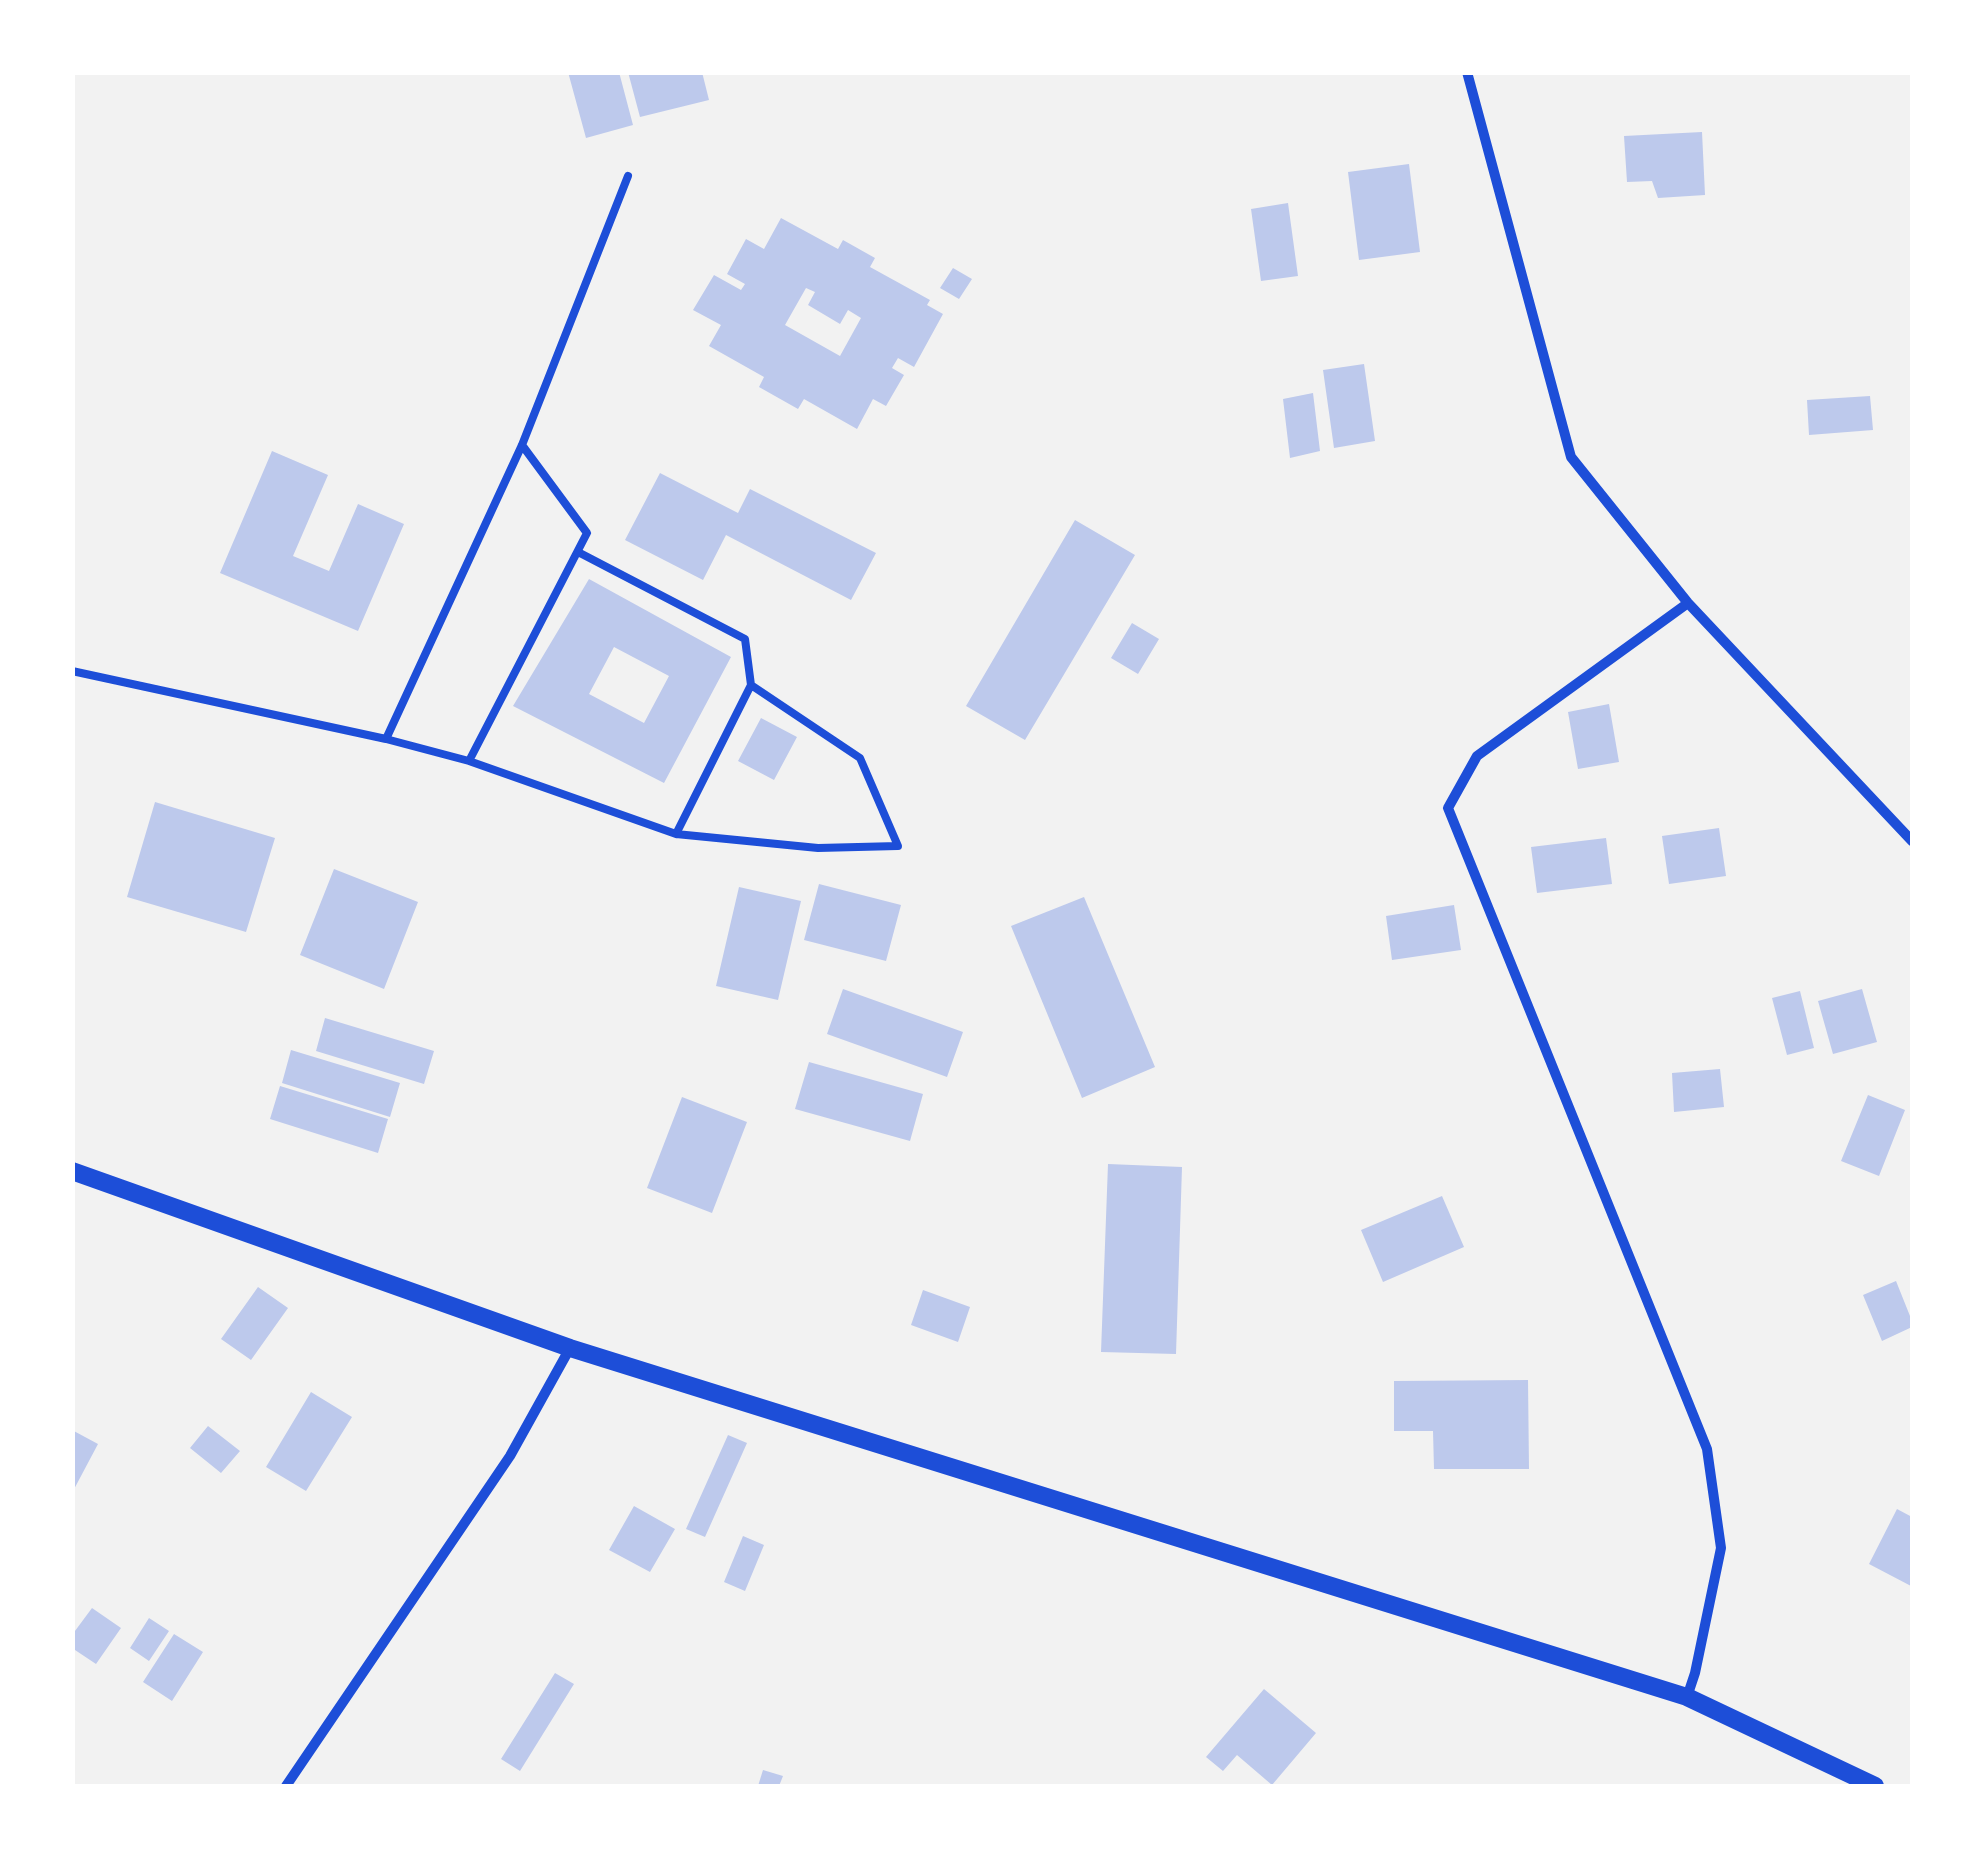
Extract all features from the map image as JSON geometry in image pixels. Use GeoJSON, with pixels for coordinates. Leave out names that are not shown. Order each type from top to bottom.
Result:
{"type":"FeatureCollection","features":[{"type":"Feature","properties":{"kind":"street"},"geometry":{"type":"LineString","coordinates":[[1467,72],[1571,457],[1688,603],[1912,841]]}},
{"type":"Feature","properties":{"kind":"street"},"geometry":{"type":"LineString","coordinates":[[1687,1697],[1721,1548],[1707,1449],[1448,808],[1477,756],[1688,603]]}},
{"type":"Feature","properties":{"kind":"street"},"geometry":{"type":"LineString","coordinates":[[72,1170],[570,1348],[1687,1697],[1874,1786]]}},
{"type":"Feature","properties":{"kind":"street"},"geometry":{"type":"LineString","coordinates":[[286,1786],[510,1456],[570,1348]]}},
{"type":"Feature","properties":{"kind":"lane"},"geometry":{"type":"LineString","coordinates":[[386,739],[522,444],[628,176]]}},
{"type":"Feature","properties":{"kind":"lane"},"geometry":{"type":"LineString","coordinates":[[469,760],[587,533],[522,444]]}},
{"type":"Feature","properties":{"kind":"lane"},"geometry":{"type":"LineString","coordinates":[[578,552],[745,639],[752,685],[676,834]]}},
{"type":"Feature","properties":{"kind":"lane"},"geometry":{"type":"LineString","coordinates":[[72,671],[469,760],[676,834],[818,848],[898,846],[860,758],[752,685]]}},
{"type":"Feature","properties":{"kind":"building"},"geometry":{"type":"Polygon","coordinates":[[[568,72],[619,72],[633,125],[586,138],[568,72]]]}},
{"type":"Feature","properties":{"kind":"building"},"geometry":{"type":"Polygon","coordinates":[[[628,72],[702,72],[709,100],[640,117],[628,72]]]}},
{"type":"Feature","properties":{"kind":"building"},"geometry":{"type":"Polygon","coordinates":[[[1702,132],[1705,195],[1658,198],[1652,181],[1627,182],[1624,136],[1702,132]]]}},
{"type":"Feature","properties":{"kind":"building"},"geometry":{"type":"Polygon","coordinates":[[[1409,164],[1420,252],[1359,260],[1348,172],[1409,164]]]}},
{"type":"Feature","properties":{"kind":"building"},"geometry":{"type":"Polygon","coordinates":[[[1288,203],[1298,276],[1261,281],[1251,209],[1288,203]]]}},
{"type":"Feature","properties":{"kind":"building"},"geometry":{"type":"Polygon","coordinates":[[[781,218],[838,249],[843,240],[875,258],[870,267],[930,300],[927,305],[943,314],[914,367],[898,358],[892,368],[904,375],[886,406],[873,399],[857,429],[804,399],[798,409],[759,387],[764,377],[709,346],[721,325],[693,310],[714,275],[741,290],[745,284],[727,274],[746,239],[764,249],[781,218]],[[806,288],[785,325],[840,356],[861,318],[848,310],[840,324],[808,305],[815,292],[806,288]]]}},
{"type":"Feature","properties":{"kind":"building"},"geometry":{"type":"Polygon","coordinates":[[[953,268],[972,279],[959,299],[940,288],[953,268]]]}},
{"type":"Feature","properties":{"kind":"building"},"geometry":{"type":"Polygon","coordinates":[[[1364,364],[1375,441],[1334,448],[1323,370],[1364,364]]]}},
{"type":"Feature","properties":{"kind":"building"},"geometry":{"type":"Polygon","coordinates":[[[1313,393],[1320,451],[1290,458],[1283,399],[1313,393]]]}},
{"type":"Feature","properties":{"kind":"building"},"geometry":{"type":"Polygon","coordinates":[[[1870,396],[1873,430],[1809,435],[1807,400],[1870,396]]]}},
{"type":"Feature","properties":{"kind":"building"},"geometry":{"type":"Polygon","coordinates":[[[272,451],[328,475],[293,556],[329,571],[358,504],[404,524],[358,631],[220,573],[272,451]]]}},
{"type":"Feature","properties":{"kind":"building"},"geometry":{"type":"Polygon","coordinates":[[[660,473],[738,513],[750,489],[876,553],[851,600],[726,535],[703,580],[625,540],[660,473]]]}},
{"type":"Feature","properties":{"kind":"building"},"geometry":{"type":"Polygon","coordinates":[[[1075,520],[1135,555],[1025,740],[966,706],[1075,520]]]}},
{"type":"Feature","properties":{"kind":"building"},"geometry":{"type":"Polygon","coordinates":[[[589,579],[731,657],[664,783],[513,706],[589,579]],[[614,647],[589,694],[644,723],[669,676],[614,647]]]}},
{"type":"Feature","properties":{"kind":"building"},"geometry":{"type":"Polygon","coordinates":[[[1132,623],[1159,639],[1138,674],[1111,658],[1132,623]]]}},
{"type":"Feature","properties":{"kind":"building"},"geometry":{"type":"Polygon","coordinates":[[[1609,704],[1619,762],[1578,769],[1568,712],[1609,704]]]}},
{"type":"Feature","properties":{"kind":"building"},"geometry":{"type":"Polygon","coordinates":[[[761,718],[797,737],[774,780],[738,761],[761,718]]]}},
{"type":"Feature","properties":{"kind":"building"},"geometry":{"type":"Polygon","coordinates":[[[155,802],[275,838],[246,932],[127,897],[155,802]]]}},
{"type":"Feature","properties":{"kind":"building"},"geometry":{"type":"Polygon","coordinates":[[[1719,828],[1726,876],[1669,884],[1662,836],[1719,828]]]}},
{"type":"Feature","properties":{"kind":"building"},"geometry":{"type":"Polygon","coordinates":[[[1606,838],[1612,884],[1537,893],[1531,847],[1606,838]]]}},
{"type":"Feature","properties":{"kind":"building"},"geometry":{"type":"Polygon","coordinates":[[[334,869],[418,902],[384,989],[300,955],[334,869]]]}},
{"type":"Feature","properties":{"kind":"building"},"geometry":{"type":"Polygon","coordinates":[[[819,884],[901,905],[886,961],[804,940],[819,884]]]}},
{"type":"Feature","properties":{"kind":"building"},"geometry":{"type":"Polygon","coordinates":[[[739,887],[801,901],[778,1000],[716,986],[739,887]]]}},
{"type":"Feature","properties":{"kind":"building"},"geometry":{"type":"Polygon","coordinates":[[[1084,897],[1155,1067],[1082,1098],[1011,926],[1084,897]]]}},
{"type":"Feature","properties":{"kind":"building"},"geometry":{"type":"Polygon","coordinates":[[[1454,905],[1461,950],[1392,960],[1386,916],[1454,905]]]}},
{"type":"Feature","properties":{"kind":"building"},"geometry":{"type":"Polygon","coordinates":[[[843,989],[963,1032],[947,1077],[827,1034],[843,989]]]}},
{"type":"Feature","properties":{"kind":"building"},"geometry":{"type":"Polygon","coordinates":[[[1862,989],[1877,1042],[1833,1054],[1818,1001],[1862,989]]]}},
{"type":"Feature","properties":{"kind":"building"},"geometry":{"type":"Polygon","coordinates":[[[1800,991],[1814,1048],[1787,1055],[1772,998],[1800,991]]]}},
{"type":"Feature","properties":{"kind":"building"},"geometry":{"type":"Polygon","coordinates":[[[325,1018],[434,1051],[424,1084],[316,1051],[325,1018]]]}},
{"type":"Feature","properties":{"kind":"building"},"geometry":{"type":"Polygon","coordinates":[[[291,1050],[400,1083],[390,1117],[282,1083],[291,1050]]]}},
{"type":"Feature","properties":{"kind":"building"},"geometry":{"type":"Polygon","coordinates":[[[809,1062],[923,1094],[910,1141],[795,1109],[809,1062]]]}},
{"type":"Feature","properties":{"kind":"building"},"geometry":{"type":"Polygon","coordinates":[[[1720,1069],[1724,1107],[1674,1112],[1672,1073],[1720,1069]]]}},
{"type":"Feature","properties":{"kind":"building"},"geometry":{"type":"Polygon","coordinates":[[[280,1086],[388,1119],[378,1153],[270,1119],[280,1086]]]}},
{"type":"Feature","properties":{"kind":"building"},"geometry":{"type":"Polygon","coordinates":[[[1868,1095],[1905,1110],[1879,1176],[1841,1161],[1868,1095]]]}},
{"type":"Feature","properties":{"kind":"building"},"geometry":{"type":"Polygon","coordinates":[[[682,1097],[747,1122],[712,1213],[647,1188],[682,1097]]]}},
{"type":"Feature","properties":{"kind":"building"},"geometry":{"type":"Polygon","coordinates":[[[1108,1164],[1182,1167],[1176,1354],[1101,1352],[1108,1164]]]}},
{"type":"Feature","properties":{"kind":"building"},"geometry":{"type":"Polygon","coordinates":[[[1442,1196],[1464,1247],[1383,1282],[1361,1230],[1442,1196]]]}},
{"type":"Feature","properties":{"kind":"building"},"geometry":{"type":"Polygon","coordinates":[[[1896,1281],[1912,1327],[1882,1341],[1863,1295],[1896,1281]]]}},
{"type":"Feature","properties":{"kind":"building"},"geometry":{"type":"Polygon","coordinates":[[[258,1287],[288,1308],[251,1360],[221,1339],[258,1287]]]}},
{"type":"Feature","properties":{"kind":"building"},"geometry":{"type":"Polygon","coordinates":[[[923,1290],[970,1307],[958,1342],[911,1325],[923,1290]]]}},
{"type":"Feature","properties":{"kind":"building"},"geometry":{"type":"Polygon","coordinates":[[[1528,1380],[1529,1469],[1434,1469],[1433,1431],[1394,1431],[1394,1381],[1528,1380]]]}},
{"type":"Feature","properties":{"kind":"building"},"geometry":{"type":"Polygon","coordinates":[[[311,1392],[352,1417],[306,1491],[266,1467],[311,1392]]]}},
{"type":"Feature","properties":{"kind":"building"},"geometry":{"type":"Polygon","coordinates":[[[208,1426],[240,1451],[221,1473],[190,1448],[208,1426]]]}},
{"type":"Feature","properties":{"kind":"building"},"geometry":{"type":"Polygon","coordinates":[[[72,1430],[98,1444],[72,1493],[72,1430]]]}},
{"type":"Feature","properties":{"kind":"building"},"geometry":{"type":"Polygon","coordinates":[[[728,1435],[747,1443],[705,1537],[686,1529],[728,1435]]]}},
{"type":"Feature","properties":{"kind":"building"},"geometry":{"type":"Polygon","coordinates":[[[634,1506],[675,1529],[650,1572],[609,1550],[634,1506]]]}},
{"type":"Feature","properties":{"kind":"building"},"geometry":{"type":"Polygon","coordinates":[[[1897,1509],[1912,1517],[1911,1586],[1869,1564],[1897,1509]]]}},
{"type":"Feature","properties":{"kind":"building"},"geometry":{"type":"Polygon","coordinates":[[[743,1536],[764,1545],[745,1591],[724,1582],[743,1536]]]}},
{"type":"Feature","properties":{"kind":"building"},"geometry":{"type":"Polygon","coordinates":[[[92,1608],[121,1628],[96,1664],[72,1648],[72,1635],[92,1608]]]}},
{"type":"Feature","properties":{"kind":"building"},"geometry":{"type":"Polygon","coordinates":[[[149,1618],[169,1631],[149,1661],[130,1648],[149,1618]]]}},
{"type":"Feature","properties":{"kind":"building"},"geometry":{"type":"Polygon","coordinates":[[[174,1634],[203,1652],[172,1701],[143,1682],[174,1634]]]}},
{"type":"Feature","properties":{"kind":"building"},"geometry":{"type":"Polygon","coordinates":[[[555,1673],[574,1684],[520,1771],[501,1759],[555,1673]]]}},
{"type":"Feature","properties":{"kind":"building"},"geometry":{"type":"Polygon","coordinates":[[[1264,1689],[1316,1733],[1272,1785],[1237,1755],[1223,1771],[1206,1757],[1264,1689]]]}},
{"type":"Feature","properties":{"kind":"building"},"geometry":{"type":"Polygon","coordinates":[[[763,1770],[783,1776],[779,1786],[758,1786],[763,1770]]]}}]}
